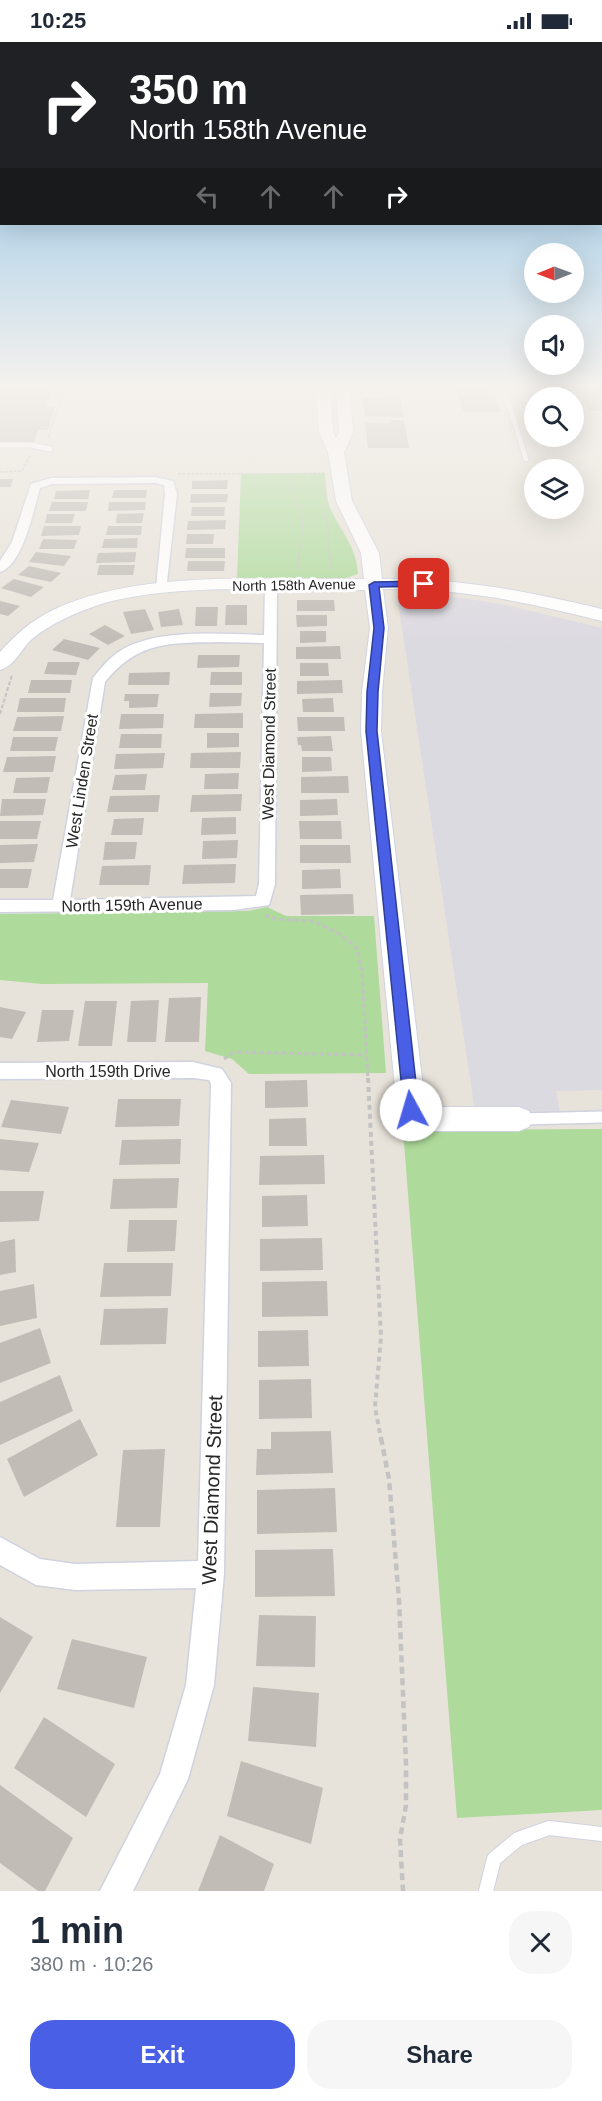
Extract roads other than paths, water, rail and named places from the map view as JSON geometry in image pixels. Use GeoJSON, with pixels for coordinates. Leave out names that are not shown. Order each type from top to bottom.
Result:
{"type":"FeatureCollection","features":[{"type":"Feature","properties":{"kind":"street"},"geometry":{"type":"LineString","coordinates":[[340,474],[344,501],[370,553],[379,628],[372,692],[371,731],[411,1110],[424,1119],[519,1119]]}},
{"type":"Feature","properties":{"kind":"street"},"geometry":{"type":"LineString","coordinates":[[0,568],[7,563],[13,551],[35,486],[42,483],[169,479],[171,494],[162,588]]}},
{"type":"Feature","properties":{"kind":"street","name":"North 158th Avenue"},"geometry":{"type":"LineString","coordinates":[[0,664],[8,651],[26,634],[63,613],[120,594],[162,588],[424,584],[480,589],[602,615]]}},
{"type":"Feature","properties":{"kind":"street","name":"West Diamond Street"},"geometry":{"type":"LineString","coordinates":[[261,906],[267,884],[271,586]]}},
{"type":"Feature","properties":{"kind":"street","name":"West Linden Street"},"geometry":{"type":"LineString","coordinates":[[61,905],[98,681],[113,662],[132,650],[155,643],[189,640],[271,639]]}},
{"type":"Feature","properties":{"kind":"street","name":"North 159th Avenue"},"geometry":{"type":"LineString","coordinates":[[0,906],[234,904],[261,906]]}},
{"type":"Feature","properties":{"kind":"street","name":"West Diamond Street"},"geometry":{"type":"LineString","coordinates":[[116,1891],[173,1779],[200,1685],[211,1574],[221,1083],[219,1066]]}},
{"type":"Feature","properties":{"kind":"street","name":"North 159th Drive"},"geometry":{"type":"LineString","coordinates":[[0,1071],[194,1070],[219,1066]]}},
{"type":"Feature","properties":{"kind":"street"},"geometry":{"type":"LineString","coordinates":[[0,1550],[36,1572],[75,1577],[211,1574]]}},
{"type":"Feature","properties":{"kind":"lane"},"geometry":{"type":"LineString","coordinates":[[519,1119],[602,1117]]}},
{"type":"Feature","properties":{"kind":"lane"},"geometry":{"type":"LineString","coordinates":[[486,1891],[494,1859],[518,1839],[549,1828],[602,1834]]}}]}
